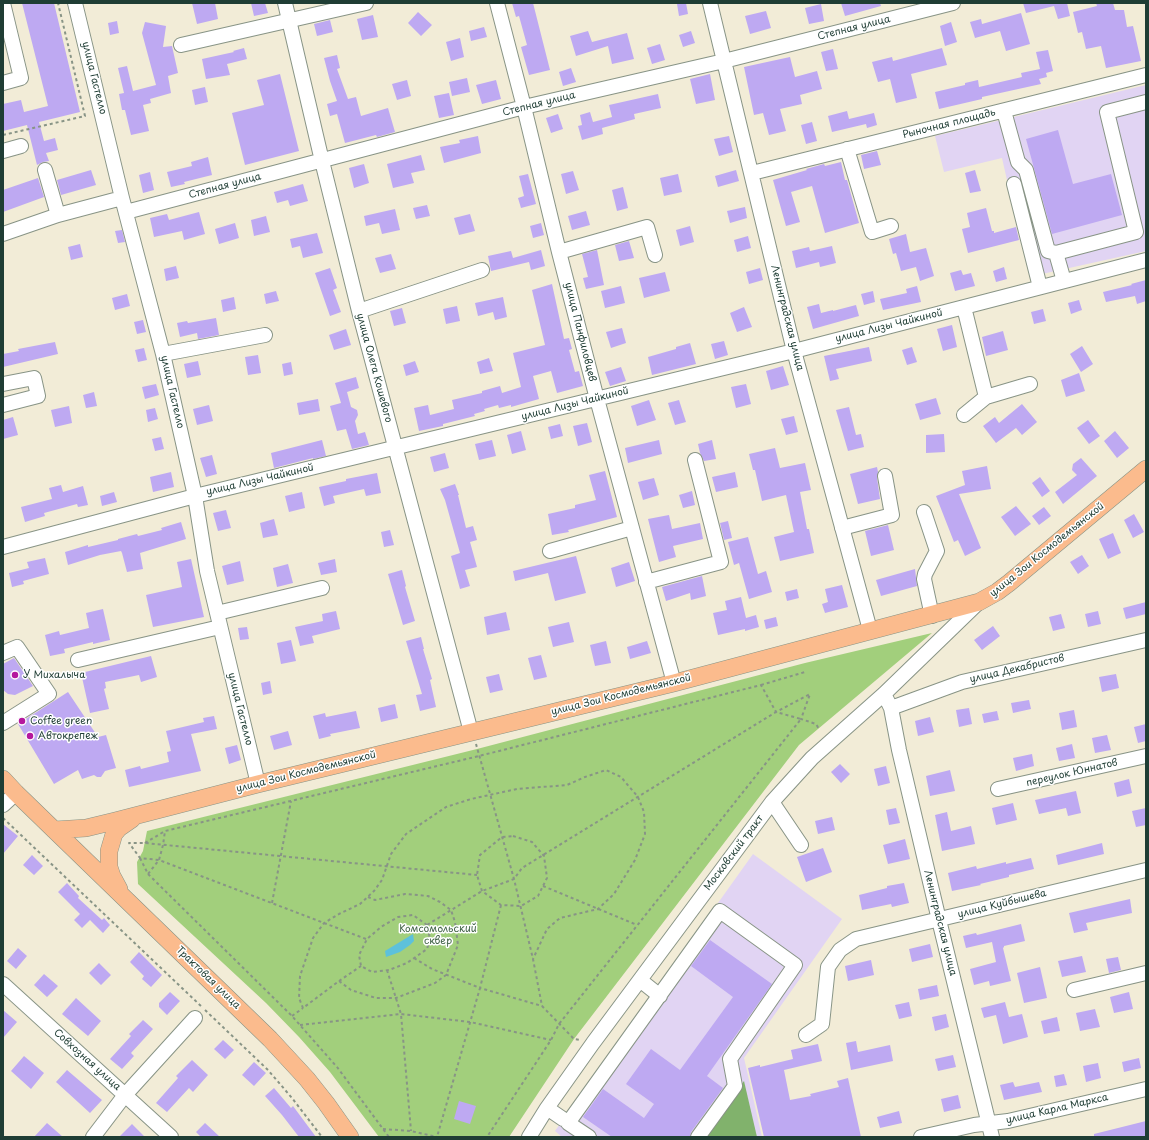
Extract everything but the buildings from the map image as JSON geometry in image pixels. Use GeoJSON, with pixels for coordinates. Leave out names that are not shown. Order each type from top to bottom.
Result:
{"type":"FeatureCollection","features":[{"type":"Feature","properties":{"kind":"main road","name":"улица Зои Космодемьянской"},"geometry":{"type":"LineString","coordinates":[[54,830],[86,828],[258,784],[674,683],[870,630],[932,616],[979,602],[1009,583],[1146,469]]}},
{"type":"Feature","properties":{"kind":"main road","name":"Трактовая улица"},"geometry":{"type":"LineString","coordinates":[[3,779],[270,1039],[307,1079],[350,1137]]}},
{"type":"Feature","properties":{"kind":"main road"},"geometry":{"type":"LineString","coordinates":[[127,901],[116,885],[112,876],[109,867],[109,850],[114,834],[119,828],[139,814]]}},
{"type":"Feature","properties":{"kind":"street"},"geometry":{"type":"LineString","coordinates":[[3,83],[21,78],[4,3]]}},
{"type":"Feature","properties":{"kind":"street","name":"улица Гастелло"},"geometry":{"type":"LineString","coordinates":[[76,3],[122,198],[163,354],[195,496],[207,571],[258,784]]}},
{"type":"Feature","properties":{"kind":"street","name":"улица Олега Кошевого"},"geometry":{"type":"LineString","coordinates":[[285,3],[359,311],[471,732]]}},
{"type":"Feature","properties":{"kind":"street"},"geometry":{"type":"LineString","coordinates":[[181,46],[366,3]]}},
{"type":"Feature","properties":{"kind":"street","name":"улица Панфиловцев"},"geometry":{"type":"LineString","coordinates":[[497,3],[597,399],[674,683]]}},
{"type":"Feature","properties":{"kind":"street","name":"Ленинградская улица"},"geometry":{"type":"LineString","coordinates":[[710,3],[794,351],[870,630]]}},
{"type":"Feature","properties":{"kind":"street","name":"Степная улица"},"geometry":{"type":"LineString","coordinates":[[126,212],[524,107],[724,61],[953,3]]}},
{"type":"Feature","properties":{"kind":"street","name":"Рыночная площадь"},"geometry":{"type":"LineString","coordinates":[[752,174],[847,149],[1146,76]]}},
{"type":"Feature","properties":{"kind":"street"},"geometry":{"type":"LineString","coordinates":[[1004,111],[1018,162],[1026,170],[1048,252],[1056,253],[1136,232],[1107,112],[1146,102]]}},
{"type":"Feature","properties":{"kind":"street"},"geometry":{"type":"LineString","coordinates":[[3,151],[22,146]]}},
{"type":"Feature","properties":{"kind":"street"},"geometry":{"type":"LineString","coordinates":[[847,149],[872,232],[892,226]]}},
{"type":"Feature","properties":{"kind":"street"},"geometry":{"type":"LineString","coordinates":[[45,170],[58,215]]}},
{"type":"Feature","properties":{"kind":"street"},"geometry":{"type":"LineString","coordinates":[[1014,184],[1040,287]]}},
{"type":"Feature","properties":{"kind":"street"},"geometry":{"type":"LineString","coordinates":[[3,234],[58,215],[122,198]]}},
{"type":"Feature","properties":{"kind":"street"},"geometry":{"type":"LineString","coordinates":[[559,252],[647,227],[656,256]]}},
{"type":"Feature","properties":{"kind":"street"},"geometry":{"type":"LineString","coordinates":[[1056,253],[1064,281]]}},
{"type":"Feature","properties":{"kind":"street","name":"улица Лизы Чайкиной"},"geometry":{"type":"LineString","coordinates":[[3,547],[195,496],[794,351],[1146,260]]}},
{"type":"Feature","properties":{"kind":"street"},"geometry":{"type":"LineString","coordinates":[[359,311],[482,270]]}},
{"type":"Feature","properties":{"kind":"street"},"geometry":{"type":"LineString","coordinates":[[964,307],[986,396]]}},
{"type":"Feature","properties":{"kind":"street"},"geometry":{"type":"LineString","coordinates":[[163,354],[265,335]]}},
{"type":"Feature","properties":{"kind":"street"},"geometry":{"type":"LineString","coordinates":[[3,384],[34,378],[38,396],[3,405]]}},
{"type":"Feature","properties":{"kind":"street"},"geometry":{"type":"LineString","coordinates":[[964,415],[986,396],[1030,384]]}},
{"type":"Feature","properties":{"kind":"street"},"geometry":{"type":"LineString","coordinates":[[646,582],[721,562],[695,460]]}},
{"type":"Feature","properties":{"kind":"street"},"geometry":{"type":"LineString","coordinates":[[842,528],[892,515],[885,476]]}},
{"type":"Feature","properties":{"kind":"street"},"geometry":{"type":"LineString","coordinates":[[924,512],[937,551],[924,579],[932,616]]}},
{"type":"Feature","properties":{"kind":"street"},"geometry":{"type":"LineString","coordinates":[[550,551],[632,528]]}},
{"type":"Feature","properties":{"kind":"street"},"geometry":{"type":"LineString","coordinates":[[217,613],[322,588]]}},
{"type":"Feature","properties":{"kind":"street","name":"Московский тракт"},"geometry":{"type":"LineString","coordinates":[[528,1137],[593,1043],[772,802],[812,758],[884,694],[979,602]]}},
{"type":"Feature","properties":{"kind":"street"},"geometry":{"type":"LineString","coordinates":[[78,660],[220,627]]}},
{"type":"Feature","properties":{"kind":"street","name":"улица Декабристов"},"geometry":{"type":"LineString","coordinates":[[891,708],[962,682],[1146,640]]}},
{"type":"Feature","properties":{"kind":"street"},"geometry":{"type":"LineString","coordinates":[[3,653],[16,647],[49,694],[3,723]]}},
{"type":"Feature","properties":{"kind":"street","name":"Ленинградская улица"},"geometry":{"type":"LineString","coordinates":[[884,694],[891,708],[899,750],[939,920],[992,1137]]}},
{"type":"Feature","properties":{"kind":"street","name":"переулок Юннатов"},"geometry":{"type":"LineString","coordinates":[[998,789],[1146,756]]}},
{"type":"Feature","properties":{"kind":"street"},"geometry":{"type":"LineString","coordinates":[[3,805],[16,793]]}},
{"type":"Feature","properties":{"kind":"street"},"geometry":{"type":"LineString","coordinates":[[772,802],[801,845]]}},
{"type":"Feature","properties":{"kind":"street","name":"улица Куйбышева"},"geometry":{"type":"LineString","coordinates":[[806,1035],[822,1024],[828,967],[840,950],[856,939],[1146,870]]}},
{"type":"Feature","properties":{"kind":"street"},"geometry":{"type":"LineString","coordinates":[[589,1137],[568,1123],[720,911],[795,965],[730,1059],[735,1086],[698,1137]]}},
{"type":"Feature","properties":{"kind":"street"},"geometry":{"type":"LineString","coordinates":[[1074,990],[1146,973]]}},
{"type":"Feature","properties":{"kind":"street"},"geometry":{"type":"LineString","coordinates":[[640,980],[660,996]]}},
{"type":"Feature","properties":{"kind":"street","name":"Совхозная улица"},"geometry":{"type":"LineString","coordinates":[[3,984],[171,1137]]}},
{"type":"Feature","properties":{"kind":"street"},"geometry":{"type":"LineString","coordinates":[[93,1137],[125,1095],[195,1018]]}},
{"type":"Feature","properties":{"kind":"street","name":"улица Карла Маркса"},"geometry":{"type":"LineString","coordinates":[[921,1137],[989,1122],[1008,1122],[1146,1089]]}},
{"type":"Feature","properties":{"kind":"street"},"geometry":{"type":"LineString","coordinates":[[547,1108],[563,1119]]}},
{"type":"Feature","properties":{"kind":"path"},"geometry":{"type":"LineString","coordinates":[[3,135],[85,116],[58,3]]}},
{"type":"Feature","properties":{"kind":"path"},"geometry":{"type":"LineString","coordinates":[[145,843],[165,831],[479,756],[761,685],[804,672]]}},
{"type":"Feature","properties":{"kind":"path"},"geometry":{"type":"LineString","coordinates":[[761,685],[776,712],[816,724],[819,728]]}},
{"type":"Feature","properties":{"kind":"path"},"geometry":{"type":"LineString","coordinates":[[427,925],[482,891],[514,879],[522,868],[544,856],[776,712],[810,694],[801,719],[559,1024],[551,1040],[487,1137]]}},
{"type":"Feature","properties":{"kind":"path"},"geometry":{"type":"LineString","coordinates":[[471,732],[521,906],[542,1006]]}},
{"type":"Feature","properties":{"kind":"path"},"geometry":{"type":"LineString","coordinates":[[303,1008],[299,998],[300,976],[313,938],[324,923],[338,914],[360,904],[368,898],[382,880],[391,854],[406,834],[446,806],[517,789],[567,785],[606,770],[621,777],[638,797],[644,812],[645,834],[635,860],[614,894],[598,909],[560,918],[547,929],[533,959]]}},
{"type":"Feature","properties":{"kind":"path"},"geometry":{"type":"LineString","coordinates":[[272,903],[291,801]]}},
{"type":"Feature","properties":{"kind":"path"},"geometry":{"type":"LineString","coordinates":[[3,818],[268,1070],[322,1137]]}},
{"type":"Feature","properties":{"kind":"path"},"geometry":{"type":"LineString","coordinates":[[148,874],[158,860],[163,846],[165,831]]}},
{"type":"Feature","properties":{"kind":"path"},"geometry":{"type":"LineString","coordinates":[[513,836],[532,842],[544,856],[547,878],[538,896],[521,906],[501,905],[482,891],[477,875],[480,856],[502,837],[513,836]]}},
{"type":"Feature","properties":{"kind":"path"},"geometry":{"type":"LineString","coordinates":[[389,1137],[337,1067],[292,1016],[148,874],[140,858],[129,843],[145,843],[163,846],[477,875]]}},
{"type":"Feature","properties":{"kind":"path"},"geometry":{"type":"LineString","coordinates":[[140,858],[158,860],[367,939]]}},
{"type":"Feature","properties":{"kind":"path"},"geometry":{"type":"LineString","coordinates":[[543,886],[637,925]]}},
{"type":"Feature","properties":{"kind":"path"},"geometry":{"type":"LineString","coordinates":[[339,981],[351,990],[376,998],[396,998],[435,983],[446,975],[458,945],[455,922],[451,910],[440,902],[428,896],[405,894],[375,900],[368,898]]}},
{"type":"Feature","properties":{"kind":"path"},"geometry":{"type":"LineString","coordinates":[[383,1129],[411,1130],[438,1137],[480,988],[501,905]]}},
{"type":"Feature","properties":{"kind":"path"},"geometry":{"type":"LineString","coordinates":[[413,915],[427,925],[430,939],[426,949],[406,963],[387,970],[372,972],[361,966],[359,955],[367,939],[381,927],[398,917],[413,915]]}},
{"type":"Feature","properties":{"kind":"path"},"geometry":{"type":"LineString","coordinates":[[414,958],[432,969],[480,988],[542,1006],[574,1039],[593,1043]]}},
{"type":"Feature","properties":{"kind":"path"},"geometry":{"type":"LineString","coordinates":[[292,1016],[361,966]]}},
{"type":"Feature","properties":{"kind":"path"},"geometry":{"type":"LineString","coordinates":[[387,970],[401,1014],[411,1130]]}},
{"type":"Feature","properties":{"kind":"path"},"geometry":{"type":"LineString","coordinates":[[300,1026],[401,1014],[470,1022],[551,1040]]}},
{"type":"Feature","properties":{"kind":"shaded area"},"geometry":{"type":"Polygon","coordinates":[[[1146,85],[1146,251],[1042,274],[1017,178],[1007,180],[1002,158],[944,172],[935,136],[1146,85]]]}},
{"type":"Feature","properties":{"kind":"shaded area"},"geometry":{"type":"Polygon","coordinates":[[[753,854],[842,919],[744,1058],[762,1137],[562,1137],[555,1131],[753,854]]]}},
{"type":"Feature","properties":{"kind":"green space","name":"Комсомольский сквер"},"geometry":{"type":"Polygon","coordinates":[[[932,633],[799,745],[574,1039],[509,1137],[379,1137],[330,1072],[299,1037],[266,1003],[138,884],[137,862],[143,851],[147,831],[477,749],[805,663],[932,633]]]}},
{"type":"Feature","properties":{"kind":"green space"},"geometry":{"type":"Polygon","coordinates":[[[744,1081],[757,1137],[703,1137],[744,1081]]]}},
{"type":"Feature","properties":{"kind":"water"},"geometry":{"type":"Polygon","coordinates":[[[413,934],[414,941],[410,945],[400,952],[386,957],[385,951],[413,934]]]}},
{"type":"Feature","properties":{"kind":"place","name":"У Михалыча"},"geometry":{"type":"Point","coordinates":[15,675]}},
{"type":"Feature","properties":{"kind":"place","name":"Coffee green"},"geometry":{"type":"Point","coordinates":[22,721]}},
{"type":"Feature","properties":{"kind":"place","name":"Автокрепеж"},"geometry":{"type":"Point","coordinates":[30,736]}}]}
